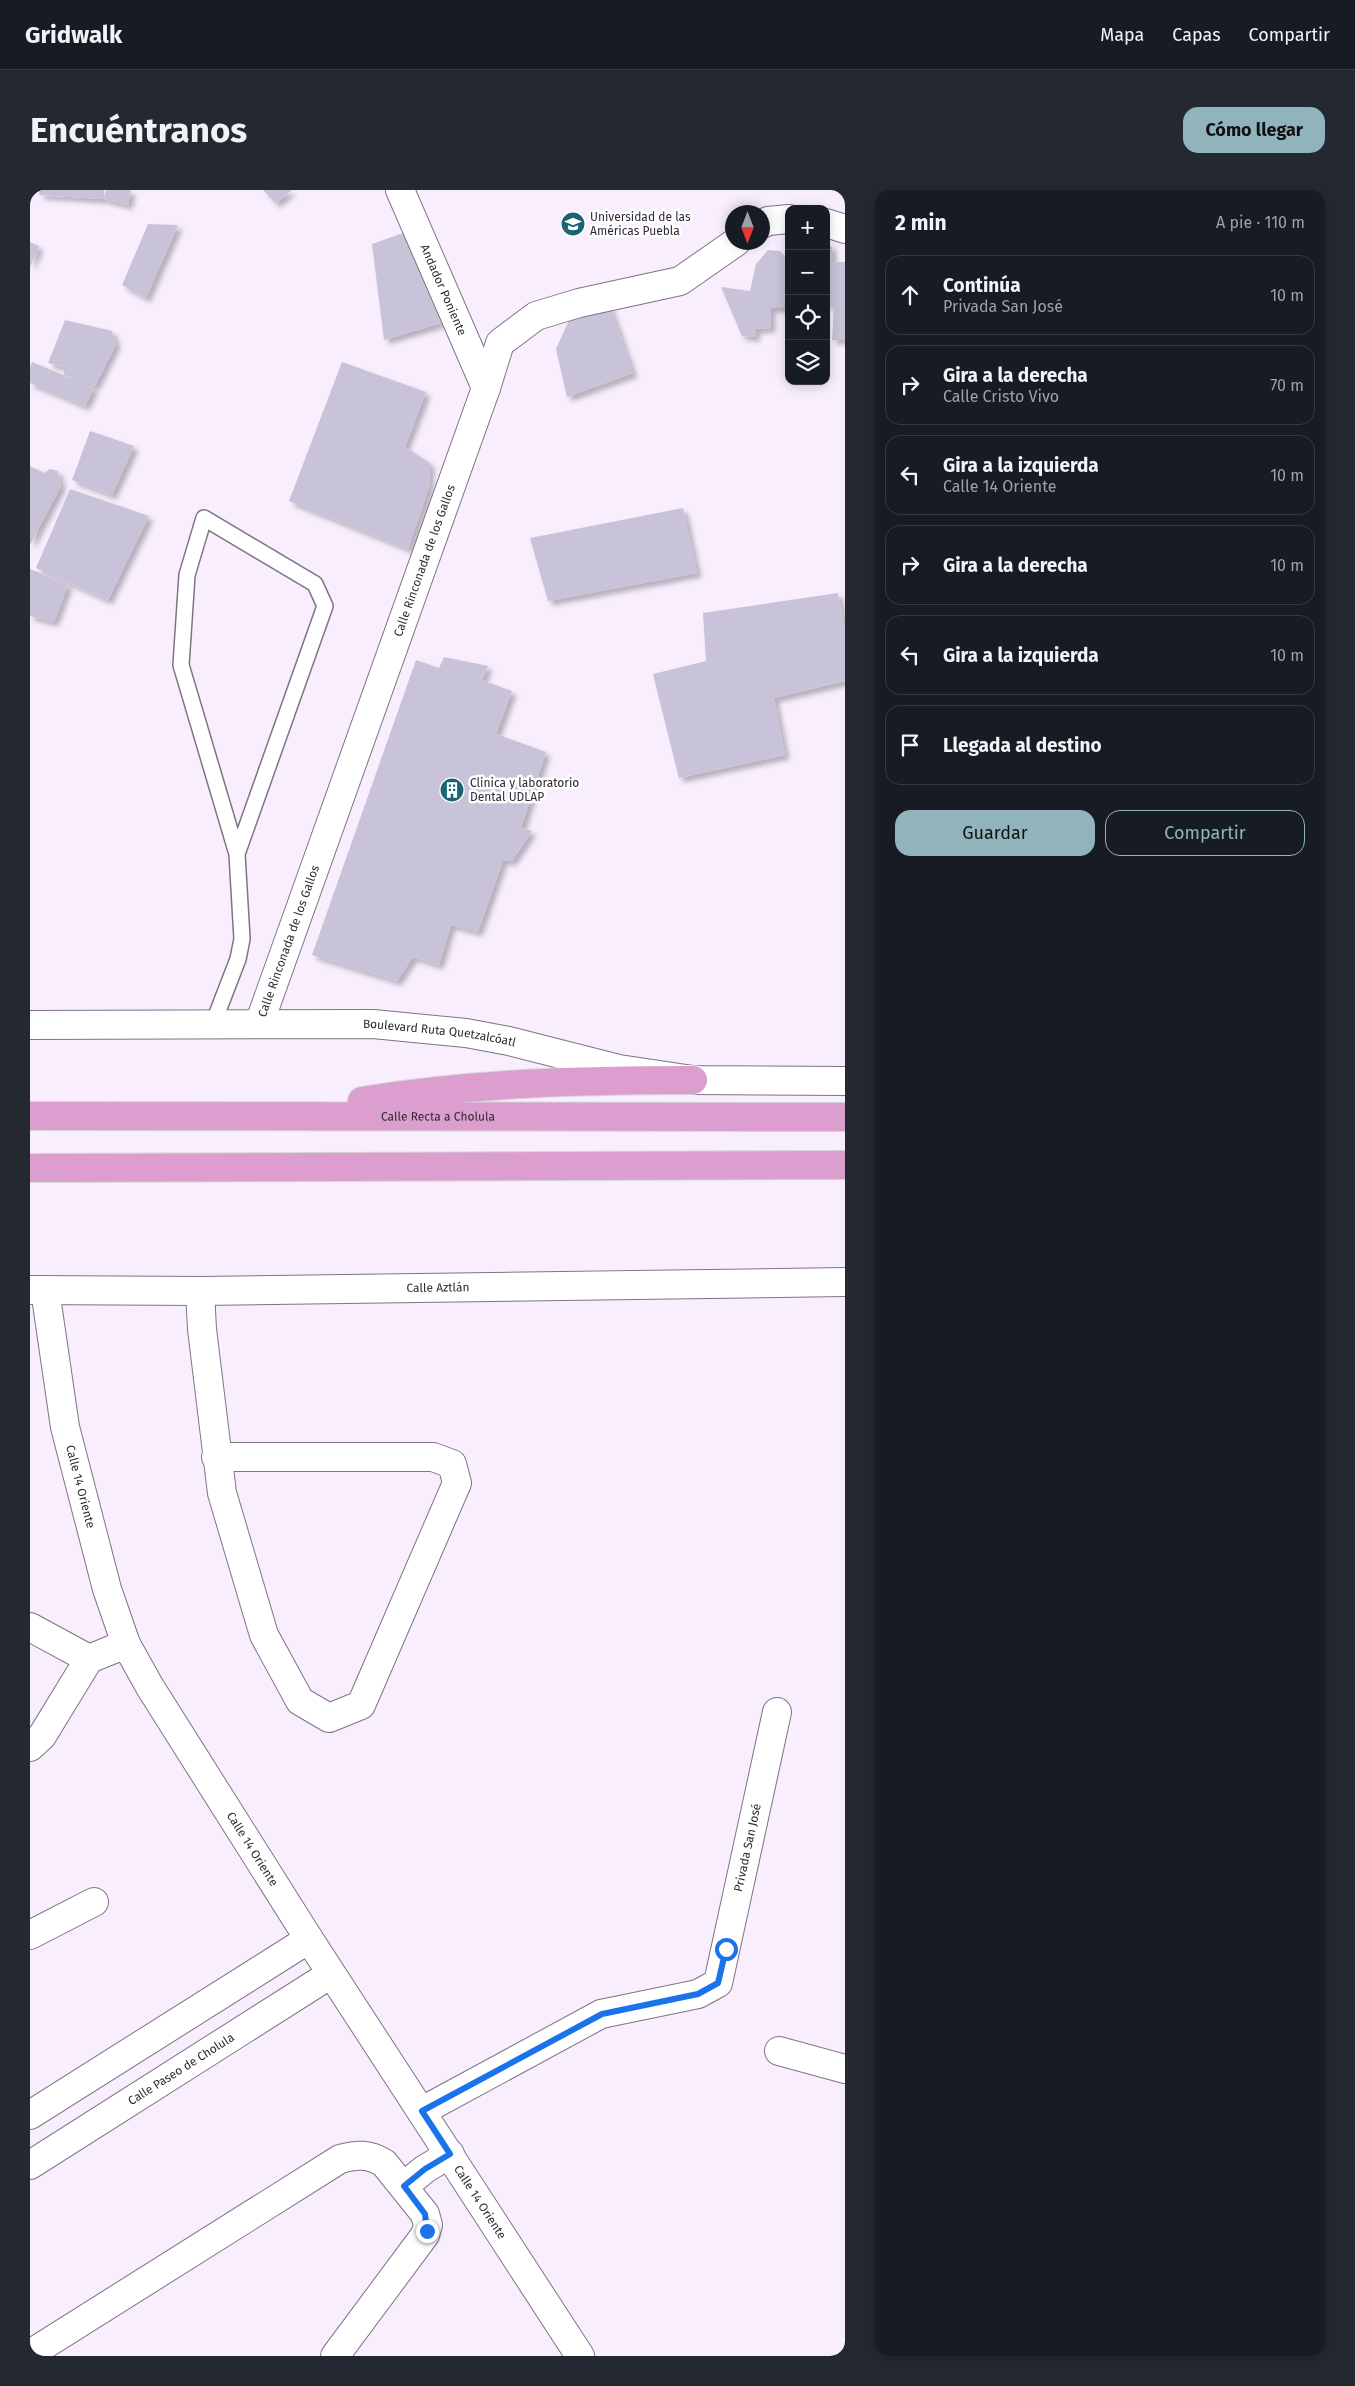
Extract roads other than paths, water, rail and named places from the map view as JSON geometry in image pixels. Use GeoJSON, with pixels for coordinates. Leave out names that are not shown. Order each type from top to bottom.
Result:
{"type":"FeatureCollection","features":[{"type":"Feature","properties":{"kind":"main road"},"geometry":{"type":"LineString","coordinates":[[277,1115],[368,1100],[460,1089],[557,1082],[693,1080]]}},
{"type":"Feature","properties":{"kind":"main road","name":"Calle Recta a Cholula"},"geometry":{"type":"LineString","coordinates":[[30,1116],[845,1117]]}},
{"type":"Feature","properties":{"kind":"main road"},"geometry":{"type":"LineString","coordinates":[[30,1168],[845,1165]]}},
{"type":"Feature","properties":{"kind":"street","name":"Andador Poniente"},"geometry":{"type":"LineString","coordinates":[[400,190],[486,388]]}},
{"type":"Feature","properties":{"kind":"street"},"geometry":{"type":"LineString","coordinates":[[770,220],[785,219]]}},
{"type":"Feature","properties":{"kind":"street"},"geometry":{"type":"LineString","coordinates":[[830,223],[845,229]]}},
{"type":"Feature","properties":{"kind":"street","name":"Calle Rinconada de los Gallos"},"geometry":{"type":"LineString","coordinates":[[259,1024],[486,388],[500,343],[536,316],[579,303],[680,281],[725,250]]}},
{"type":"Feature","properties":{"kind":"street","name":"Boulevard Ruta Quetzalcóatl"},"geometry":{"type":"LineString","coordinates":[[30,1024],[373,1024],[457,1032],[509,1041],[611,1067],[693,1080],[845,1081]]}},
{"type":"Feature","properties":{"kind":"street","name":"Calle Aztlán"},"geometry":{"type":"LineString","coordinates":[[38,1290],[200,1291],[845,1282]]}},
{"type":"Feature","properties":{"kind":"street","name":"Calle 14 Oriente"},"geometry":{"type":"LineString","coordinates":[[38,1290],[65,1427],[107,1589],[126,1644],[150,1687],[308,1939],[422,2111],[580,2356]]}},
{"type":"Feature","properties":{"kind":"street"},"geometry":{"type":"LineString","coordinates":[[200,1291],[202,1329],[216,1457],[222,1493],[264,1635],[300,1701],[329,1718],[361,1705],[457,1483],[452,1464],[433,1457],[216,1457]]}},
{"type":"Feature","properties":{"kind":"street"},"geometry":{"type":"LineString","coordinates":[[30,1627],[89,1659]]}},
{"type":"Feature","properties":{"kind":"street"},"geometry":{"type":"LineString","coordinates":[[30,1746],[42,1736],[89,1659],[126,1644]]}},
{"type":"Feature","properties":{"kind":"street","name":"Privada San José"},"geometry":{"type":"LineString","coordinates":[[422,2111],[602,2014],[698,1994],[718,1983],[777,1712]]}},
{"type":"Feature","properties":{"kind":"street"},"geometry":{"type":"LineString","coordinates":[[30,1935],[94,1902]]}},
{"type":"Feature","properties":{"kind":"street"},"geometry":{"type":"LineString","coordinates":[[30,2115],[308,1939]]}},
{"type":"Feature","properties":{"kind":"street","name":"Calle Paseo de Cholula"},"geometry":{"type":"LineString","coordinates":[[30,2165],[331,1974]]}},
{"type":"Feature","properties":{"kind":"street"},"geometry":{"type":"LineString","coordinates":[[779,2051],[845,2069]]}},
{"type":"Feature","properties":{"kind":"street"},"geometry":{"type":"LineString","coordinates":[[404,2186],[425,2169],[450,2154]]}},
{"type":"Feature","properties":{"kind":"street"},"geometry":{"type":"LineString","coordinates":[[30,2354],[340,2159],[364,2155],[384,2163],[404,2186],[425,2214],[427,2231],[335,2356]]}},
{"type":"Feature","properties":{"kind":"lane"},"geometry":{"type":"LineString","coordinates":[[213,1024],[238,959],[242,938],[237,854],[181,665],[187,575],[204,518],[315,584],[325,606],[237,854]]}},
{"type":"Feature","properties":{"kind":"place","name":"Universidad de las Américas Puebla"},"geometry":{"type":"Point","coordinates":[573,224]}},
{"type":"Feature","properties":{"kind":"place","name":"Clinica y laboratorio Dental UDLAP"},"geometry":{"type":"Point","coordinates":[452,790]}}]}
